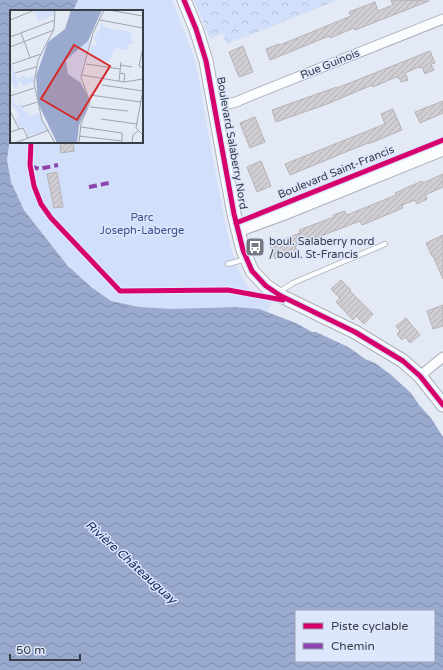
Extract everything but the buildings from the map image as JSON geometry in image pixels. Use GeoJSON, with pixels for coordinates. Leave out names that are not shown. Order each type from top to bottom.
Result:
{"type":"FeatureCollection","features":[{"type":"Feature","properties":{"kind":"street","name":"Boulevard Salaberry Nord"},"geometry":{"type":"LineString","coordinates":[[184,0],[204,54],[238,230],[246,259],[252,271],[261,282],[277,293],[382,348],[403,361],[420,376],[443,405]]}},
{"type":"Feature","properties":{"kind":"street","name":"Rue Guinois"},"geometry":{"type":"LineString","coordinates":[[215,107],[229,104],[255,94],[443,19]]}},
{"type":"Feature","properties":{"kind":"street","name":"Boulevard Saint-Francis"},"geometry":{"type":"LineString","coordinates":[[238,230],[443,149]]}},
{"type":"Feature","properties":{"kind":"street"},"geometry":{"type":"LineString","coordinates":[[420,376],[443,357]]}},
{"type":"Feature","properties":{"kind":"lane"},"geometry":{"type":"LineString","coordinates":[[277,293],[293,283],[385,244]]}},
{"type":"Feature","properties":{"kind":"lane"},"geometry":{"type":"LineString","coordinates":[[228,264],[246,259]]}},
{"type":"Feature","properties":{"kind":"green space","name":"Parc Joseph-Laberge"},"geometry":{"type":"Polygon","coordinates":[[[78,0],[172,0],[193,54],[197,69],[227,232],[236,264],[247,286],[256,294],[271,302],[268,312],[248,308],[228,307],[159,309],[139,307],[112,301],[93,290],[75,273],[38,227],[19,200],[10,180],[8,170],[7,159],[10,136],[10,143],[143,143],[143,10],[73,10],[78,0]]]}},
{"type":"Feature","properties":{"kind":"green space"},"geometry":{"type":"Polygon","coordinates":[[[194,0],[338,0],[227,44],[222,33],[210,39],[194,0]]]}},
{"type":"Feature","properties":{"kind":"water","name":"Rivière Châteauguay"},"geometry":{"type":"Polygon","coordinates":[[[0,0],[78,0],[73,10],[10,10],[10,137],[7,160],[11,182],[24,210],[68,266],[91,287],[111,301],[139,307],[172,309],[235,307],[259,309],[296,323],[312,332],[316,332],[350,348],[365,359],[375,363],[411,393],[419,405],[431,418],[443,437],[443,670],[0,670],[0,0]]]}},
{"type":"Feature","properties":{"kind":"marked path"},"geometry":{"type":"LineString","coordinates":[[31,166],[39,169],[58,165]]}},
{"type":"Feature","properties":{"kind":"marked path"},"geometry":{"type":"LineString","coordinates":[[89,187],[109,183]]}},
{"type":"Feature","properties":{"kind":"cycle path"},"geometry":{"type":"LineString","coordinates":[[184,0],[196,29],[206,61],[234,214],[243,250],[252,271],[266,286],[281,296],[355,332],[403,361],[420,376],[443,405]]}},
{"type":"Feature","properties":{"kind":"cycle path"},"geometry":{"type":"LineString","coordinates":[[236,223],[443,140]]}},
{"type":"Feature","properties":{"kind":"cycle path"},"geometry":{"type":"LineString","coordinates":[[31,143],[30,165],[34,186],[41,204],[51,218],[120,291],[228,290],[283,300]]}},
{"type":"Feature","properties":{"kind":"place","name":"boul. Salaberry nord / boul. St-Francis"},"geometry":{"type":"Point","coordinates":[255,247]}}]}
